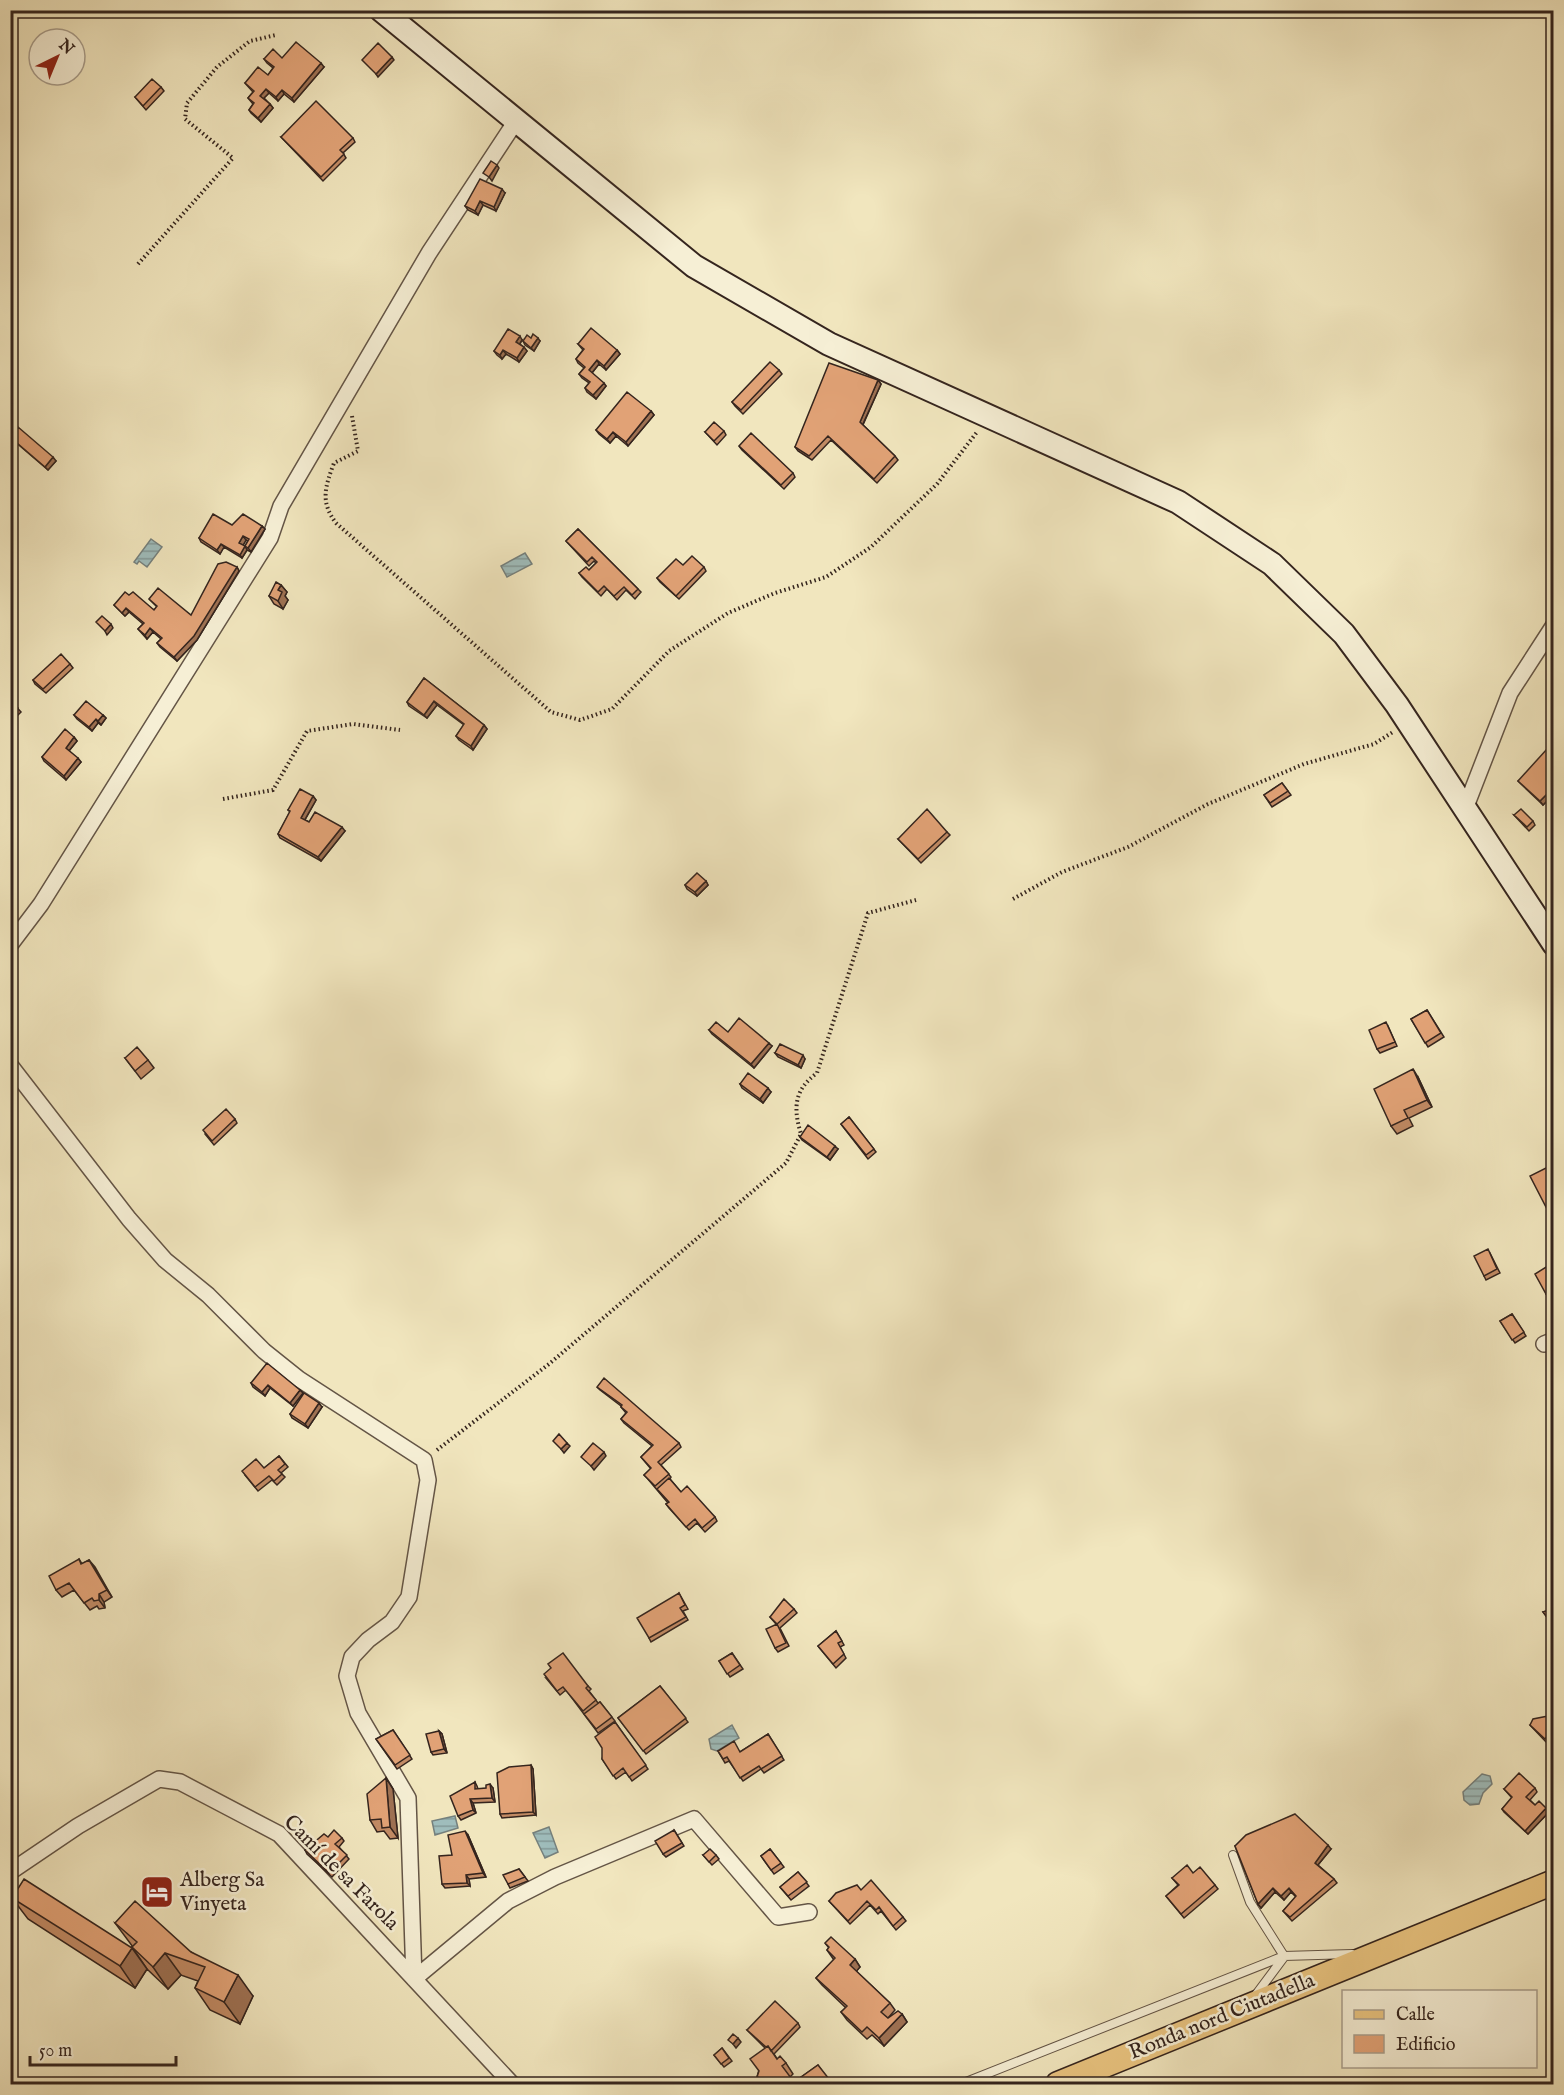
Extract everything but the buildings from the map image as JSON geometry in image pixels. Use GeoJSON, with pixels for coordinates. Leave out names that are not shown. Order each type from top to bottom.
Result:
{"type":"FeatureCollection","features":[{"type":"Feature","properties":{"kind":"main road","name":"Ronda nord Ciutadella"},"geometry":{"type":"LineString","coordinates":[[1058,2085],[1554,1882]]}},
{"type":"Feature","properties":{"kind":"street"},"geometry":{"type":"LineString","coordinates":[[381,10],[694,266],[829,344],[1178,502],[1272,564],[1344,634],[1409,723],[1554,944]]}},
{"type":"Feature","properties":{"kind":"street"},"geometry":{"type":"LineString","coordinates":[[10,945],[41,904],[270,538],[281,506],[429,254],[516,121]]}},
{"type":"Feature","properties":{"kind":"street"},"geometry":{"type":"LineString","coordinates":[[1465,809],[1510,693],[1554,625]]}},
{"type":"Feature","properties":{"kind":"street"},"geometry":{"type":"LineString","coordinates":[[10,1065],[129,1219],[165,1260],[208,1295],[264,1351],[299,1379],[424,1460],[428,1480],[410,1597],[392,1622],[368,1640],[352,1657],[347,1676],[358,1713],[408,1798],[414,1979]]}},
{"type":"Feature","properties":{"kind":"street","name":"Camí de sa Farola"},"geometry":{"type":"LineString","coordinates":[[10,1872],[78,1826],[159,1779],[180,1782],[279,1834],[512,2085]]}},
{"type":"Feature","properties":{"kind":"street"},"geometry":{"type":"LineString","coordinates":[[414,1979],[508,1900],[555,1877],[694,1819],[778,1917],[809,1912]]}},
{"type":"Feature","properties":{"kind":"lane"},"geometry":{"type":"LineString","coordinates":[[1233,1855],[1250,1902],[1284,1956]]}},
{"type":"Feature","properties":{"kind":"lane"},"geometry":{"type":"LineString","coordinates":[[961,2085],[1284,1956],[1382,1952]]}},
{"type":"Feature","properties":{"kind":"lane"},"geometry":{"type":"LineString","coordinates":[[1244,2008],[1271,1977],[1284,1956]]}},
{"type":"Feature","properties":{"kind":"path"},"geometry":{"type":"LineString","coordinates":[[138,264],[233,158],[185,119],[187,103],[217,67],[250,41],[276,35]]}},
{"type":"Feature","properties":{"kind":"path"},"geometry":{"type":"LineString","coordinates":[[349,392],[358,451],[334,463],[325,488],[327,511],[345,531],[551,712],[580,720],[612,709],[669,651],[728,613],[775,593],[826,577],[871,547],[937,484],[989,417]]}},
{"type":"Feature","properties":{"kind":"path"},"geometry":{"type":"LineString","coordinates":[[1013,899],[1062,872],[1128,847],[1208,804],[1304,764],[1374,744],[1409,723]]}},
{"type":"Feature","properties":{"kind":"path"},"geometry":{"type":"LineString","coordinates":[[223,799],[273,790],[307,730],[353,724],[400,730]]}},
{"type":"Feature","properties":{"kind":"path"},"geometry":{"type":"LineString","coordinates":[[424,1460],[549,1364],[786,1162],[801,1134],[794,1112],[804,1083],[817,1073],[868,913],[915,900]]}},
{"type":"Feature","properties":{"kind":"water"},"geometry":{"type":"Polygon","coordinates":[[[151,539],[162,547],[147,567],[139,561],[137,564],[134,562],[151,539]]]}},
{"type":"Feature","properties":{"kind":"water"},"geometry":{"type":"Polygon","coordinates":[[[525,553],[532,564],[507,577],[501,566],[525,553]]]}},
{"type":"Feature","properties":{"kind":"water"},"geometry":{"type":"Polygon","coordinates":[[[732,1725],[739,1738],[717,1751],[711,1749],[709,1739],[732,1725]]]}},
{"type":"Feature","properties":{"kind":"water"},"geometry":{"type":"Polygon","coordinates":[[[1482,1774],[1490,1776],[1492,1784],[1483,1793],[1479,1804],[1470,1805],[1464,1800],[1463,1792],[1482,1774]]]}},
{"type":"Feature","properties":{"kind":"water"},"geometry":{"type":"Polygon","coordinates":[[[455,1816],[458,1828],[435,1835],[432,1821],[455,1816]]]}},
{"type":"Feature","properties":{"kind":"water"},"geometry":{"type":"Polygon","coordinates":[[[549,1827],[558,1852],[545,1858],[533,1833],[549,1827]]]}},
{"type":"Feature","properties":{"kind":"place","name":"Alberg Sa Vinyeta"},"geometry":{"type":"Point","coordinates":[157,1892]}}]}
